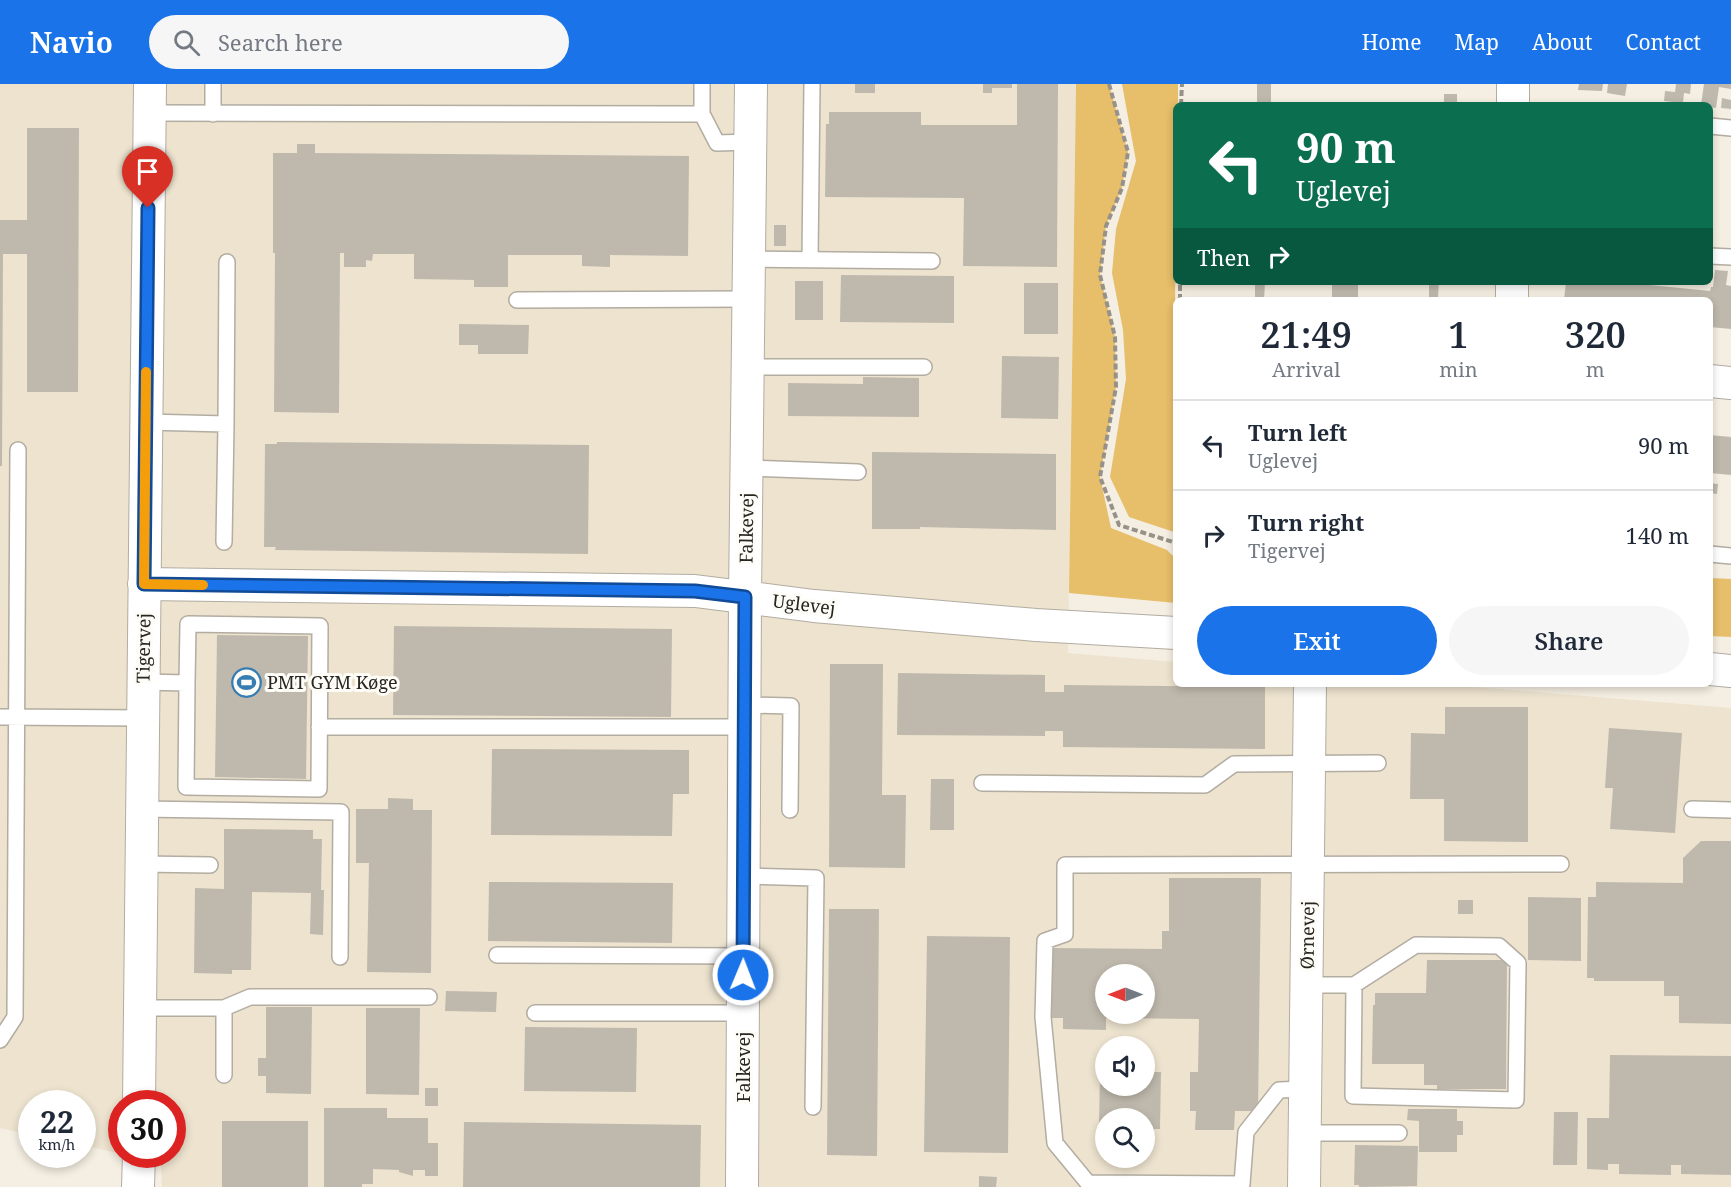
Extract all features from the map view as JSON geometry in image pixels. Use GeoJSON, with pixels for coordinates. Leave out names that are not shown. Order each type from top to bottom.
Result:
{"type":"FeatureCollection","features":[{"type":"Feature","properties":{"kind":"street","name":"Falkevej"},"geometry":{"type":"LineString","coordinates":[[742,1187],[745,597],[751,84]]}},
{"type":"Feature","properties":{"kind":"street","name":"Tigervej"},"geometry":{"type":"LineString","coordinates":[[139,1090],[150,99]]}},
{"type":"Feature","properties":{"kind":"street"},"geometry":{"type":"LineString","coordinates":[[1713,381],[1731,383]]}},
{"type":"Feature","properties":{"kind":"street","name":"Uglevej"},"geometry":{"type":"LineString","coordinates":[[144,584],[695,591],[814,606],[1036,625],[1173,633]]}},
{"type":"Feature","properties":{"kind":"street"},"geometry":{"type":"LineString","coordinates":[[1713,669],[1731,671]]}},
{"type":"Feature","properties":{"kind":"street","name":"Ørnevej"},"geometry":{"type":"LineString","coordinates":[[1304,1187],[1310,687]]}},
{"type":"Feature","properties":{"kind":"street"},"geometry":{"type":"LineString","coordinates":[[138,1187],[139,1168]]}},
{"type":"Feature","properties":{"kind":"lane"},"geometry":{"type":"LineString","coordinates":[[213,84],[213,114]]}},
{"type":"Feature","properties":{"kind":"lane"},"geometry":{"type":"LineString","coordinates":[[702,84],[702,114],[717,143],[750,142]]}},
{"type":"Feature","properties":{"kind":"lane"},"geometry":{"type":"LineString","coordinates":[[810,260],[812,84]]}},
{"type":"Feature","properties":{"kind":"lane"},"geometry":{"type":"LineString","coordinates":[[150,99],[213,114],[702,114]]}},
{"type":"Feature","properties":{"kind":"lane"},"geometry":{"type":"LineString","coordinates":[[1713,126],[1731,128]]}},
{"type":"Feature","properties":{"kind":"lane"},"geometry":{"type":"LineString","coordinates":[[1713,256],[1731,258]]}},
{"type":"Feature","properties":{"kind":"lane"},"geometry":{"type":"LineString","coordinates":[[749,259],[932,261]]}},
{"type":"Feature","properties":{"kind":"lane"},"geometry":{"type":"LineString","coordinates":[[224,542],[226,262]]}},
{"type":"Feature","properties":{"kind":"lane"},"geometry":{"type":"LineString","coordinates":[[517,300],[748,299]]}},
{"type":"Feature","properties":{"kind":"lane"},"geometry":{"type":"LineString","coordinates":[[748,367],[924,367]]}},
{"type":"Feature","properties":{"kind":"lane"},"geometry":{"type":"LineString","coordinates":[[146,422],[226,424]]}},
{"type":"Feature","properties":{"kind":"lane"},"geometry":{"type":"LineString","coordinates":[[0,1040],[15,1017],[18,450]]}},
{"type":"Feature","properties":{"kind":"lane"},"geometry":{"type":"LineString","coordinates":[[747,468],[858,472]]}},
{"type":"Feature","properties":{"kind":"lane"},"geometry":{"type":"LineString","coordinates":[[1713,554],[1731,556]]}},
{"type":"Feature","properties":{"kind":"lane"},"geometry":{"type":"LineString","coordinates":[[188,624],[320,626],[319,789],[186,787],[187,683],[188,624]]}},
{"type":"Feature","properties":{"kind":"lane"},"geometry":{"type":"LineString","coordinates":[[142,682],[187,683]]}},
{"type":"Feature","properties":{"kind":"lane"},"geometry":{"type":"LineString","coordinates":[[320,727],[745,716],[791,706],[790,810]]}},
{"type":"Feature","properties":{"kind":"lane"},"geometry":{"type":"LineString","coordinates":[[0,717],[142,718]]}},
{"type":"Feature","properties":{"kind":"lane"},"geometry":{"type":"LineString","coordinates":[[982,783],[1205,786],[1234,764],[1378,763]]}},
{"type":"Feature","properties":{"kind":"lane"},"geometry":{"type":"LineString","coordinates":[[142,809],[341,812],[340,957]]}},
{"type":"Feature","properties":{"kind":"lane"},"geometry":{"type":"LineString","coordinates":[[1692,809],[1731,810]]}},
{"type":"Feature","properties":{"kind":"lane"},"geometry":{"type":"LineString","coordinates":[[141,864],[210,865]]}},
{"type":"Feature","properties":{"kind":"lane"},"geometry":{"type":"LineString","coordinates":[[1306,1089],[1279,1090],[1246,1132],[1242,1184],[1088,1183],[1055,1143],[1043,1017],[1045,940],[1065,934],[1065,866],[1561,864]]}},
{"type":"Feature","properties":{"kind":"lane"},"geometry":{"type":"LineString","coordinates":[[744,876],[816,878],[813,1107]]}},
{"type":"Feature","properties":{"kind":"lane"},"geometry":{"type":"LineString","coordinates":[[1306,985],[1354,985],[1416,945],[1499,946],[1518,963],[1516,1100],[1353,1096],[1354,985]]}},
{"type":"Feature","properties":{"kind":"lane"},"geometry":{"type":"LineString","coordinates":[[497,955],[744,956]]}},
{"type":"Feature","properties":{"kind":"lane"},"geometry":{"type":"LineString","coordinates":[[140,1008],[224,1008],[250,997],[429,997]]}},
{"type":"Feature","properties":{"kind":"lane"},"geometry":{"type":"LineString","coordinates":[[224,1008],[224,1075]]}},
{"type":"Feature","properties":{"kind":"lane"},"geometry":{"type":"LineString","coordinates":[[535,1013],[743,1013]]}},
{"type":"Feature","properties":{"kind":"lane"},"geometry":{"type":"LineString","coordinates":[[1305,1133],[1399,1133]]}},
{"type":"Feature","properties":{"kind":"path"},"geometry":{"type":"LineString","coordinates":[[1109,84],[1128,152],[1122,188],[1106,226],[1100,275],[1115,337],[1116,387],[1100,477],[1119,525],[1173,542]]}},
{"type":"Feature","properties":{"kind":"path"},"geometry":{"type":"LineString","coordinates":[[1181,102],[1182,84]]}},
{"type":"Feature","properties":{"kind":"shaded area"},"geometry":{"type":"Polygon","coordinates":[[[0,84],[1076,84],[1068,653],[1173,662],[1173,687],[1475,687],[1731,708],[1731,1187],[162,1187],[161,1168],[186,1168],[186,1090],[108,1090],[108,1151],[96,1148],[96,1090],[18,1090],[18,1132],[0,1128],[0,84]]]}},
{"type":"Feature","properties":{"kind":"shaded area"},"geometry":{"type":"Polygon","coordinates":[[[1076,84],[1109,84],[1128,152],[1122,188],[1106,226],[1100,275],[1115,337],[1116,387],[1100,477],[1111,528],[1167,550],[1173,556],[1173,603],[1069,593],[1076,84]]]}},
{"type":"Feature","properties":{"kind":"shaded area"},"geometry":{"type":"Polygon","coordinates":[[[1122,84],[1178,84],[1178,102],[1173,102],[1173,285],[1175,285],[1175,297],[1173,297],[1173,532],[1129,517],[1110,477],[1126,379],[1123,330],[1112,273],[1116,229],[1136,161],[1122,84]]]}},
{"type":"Feature","properties":{"kind":"shaded area"},"geometry":{"type":"Polygon","coordinates":[[[1713,578],[1731,579],[1731,637],[1713,636],[1713,578]]]}},
{"type":"Feature","properties":{"kind":"building"},"geometry":{"type":"Polygon","coordinates":[[[855,84],[875,84],[875,93],[855,93],[855,84]]]}},
{"type":"Feature","properties":{"kind":"building"},"geometry":{"type":"Polygon","coordinates":[[[983,84],[1012,84],[1012,88],[992,88],[992,93],[983,93],[983,84]]]}},
{"type":"Feature","properties":{"kind":"building"},"geometry":{"type":"Polygon","coordinates":[[[1017,84],[1058,84],[1057,267],[963,266],[964,198],[825,197],[826,124],[829,124],[829,112],[921,112],[921,125],[1017,125],[1017,84]]]}},
{"type":"Feature","properties":{"kind":"building"},"geometry":{"type":"Polygon","coordinates":[[[1257,84],[1271,84],[1271,102],[1257,102],[1257,84]]]}},
{"type":"Feature","properties":{"kind":"building"},"geometry":{"type":"Polygon","coordinates":[[[1579,84],[1603,84],[1602,91],[1578,90],[1579,84]]]}},
{"type":"Feature","properties":{"kind":"building"},"geometry":{"type":"Polygon","coordinates":[[[1608,84],[1627,84],[1625,96],[1607,93],[1608,84]]]}},
{"type":"Feature","properties":{"kind":"building"},"geometry":{"type":"Polygon","coordinates":[[[1676,84],[1691,84],[1690,94],[1684,93],[1683,102],[1664,101],[1665,91],[1675,92],[1676,84]]]}},
{"type":"Feature","properties":{"kind":"building"},"geometry":{"type":"Polygon","coordinates":[[[1704,84],[1731,84],[1731,89],[1719,87],[1716,108],[1713,108],[1713,102],[1701,102],[1704,84]]]}},
{"type":"Feature","properties":{"kind":"building"},"geometry":{"type":"Polygon","coordinates":[[[1444,94],[1457,94],[1457,102],[1444,102],[1444,94]]]}},
{"type":"Feature","properties":{"kind":"building"},"geometry":{"type":"Polygon","coordinates":[[[1722,98],[1731,100],[1731,109],[1721,108],[1722,98]]]}},
{"type":"Feature","properties":{"kind":"building"},"geometry":{"type":"Polygon","coordinates":[[[27,128],[79,128],[78,392],[27,392],[27,254],[3,254],[2,466],[0,466],[0,220],[27,220],[27,128]]]}},
{"type":"Feature","properties":{"kind":"building"},"geometry":{"type":"Polygon","coordinates":[[[297,144],[315,144],[315,153],[689,156],[688,256],[610,255],[610,267],[582,266],[582,255],[508,255],[508,287],[474,287],[474,280],[414,279],[414,254],[373,254],[372,261],[366,260],[366,267],[344,267],[344,253],[340,253],[339,413],[274,412],[273,153],[297,153],[297,144]]]}},
{"type":"Feature","properties":{"kind":"building"},"geometry":{"type":"Polygon","coordinates":[[[774,225],[786,225],[786,246],[774,246],[774,225]]]}},
{"type":"Feature","properties":{"kind":"building"},"geometry":{"type":"Polygon","coordinates":[[[1715,270],[1728,271],[1726,285],[1731,286],[1731,329],[1713,327],[1713,297],[1564,297],[1566,285],[1650,285],[1710,291],[1713,287],[1715,270]]]}},
{"type":"Feature","properties":{"kind":"building"},"geometry":{"type":"Polygon","coordinates":[[[841,275],[954,276],[954,323],[840,322],[841,275]]]}},
{"type":"Feature","properties":{"kind":"building"},"geometry":{"type":"Polygon","coordinates":[[[795,281],[823,281],[823,320],[795,320],[795,281]]]}},
{"type":"Feature","properties":{"kind":"building"},"geometry":{"type":"Polygon","coordinates":[[[1024,283],[1058,283],[1058,334],[1024,334],[1024,283]]]}},
{"type":"Feature","properties":{"kind":"building"},"geometry":{"type":"Polygon","coordinates":[[[1255,285],[1265,285],[1264,297],[1255,297],[1255,285]]]}},
{"type":"Feature","properties":{"kind":"building"},"geometry":{"type":"Polygon","coordinates":[[[1332,285],[1358,285],[1358,297],[1332,297],[1332,285]]]}},
{"type":"Feature","properties":{"kind":"building"},"geometry":{"type":"Polygon","coordinates":[[[1429,285],[1439,285],[1438,297],[1429,297],[1429,285]]]}},
{"type":"Feature","properties":{"kind":"building"},"geometry":{"type":"Polygon","coordinates":[[[459,324],[529,325],[528,354],[478,354],[478,345],[459,345],[459,324]]]}},
{"type":"Feature","properties":{"kind":"building"},"geometry":{"type":"Polygon","coordinates":[[[1002,356],[1059,357],[1058,419],[1001,418],[1002,356]]]}},
{"type":"Feature","properties":{"kind":"building"},"geometry":{"type":"Polygon","coordinates":[[[863,377],[919,378],[919,417],[788,416],[788,383],[863,384],[863,377]]]}},
{"type":"Feature","properties":{"kind":"building"},"geometry":{"type":"Polygon","coordinates":[[[1713,435],[1731,437],[1731,475],[1713,473],[1713,435]]]}},
{"type":"Feature","properties":{"kind":"building"},"geometry":{"type":"Polygon","coordinates":[[[277,442],[589,445],[588,554],[275,550],[276,547],[264,547],[265,444],[277,444],[277,442]]]}},
{"type":"Feature","properties":{"kind":"building"},"geometry":{"type":"Polygon","coordinates":[[[872,452],[1056,454],[1056,530],[920,527],[920,529],[872,529],[872,452]]]}},
{"type":"Feature","properties":{"kind":"building"},"geometry":{"type":"Polygon","coordinates":[[[1713,483],[1718,484],[1717,494],[1713,493],[1713,483]]]}},
{"type":"Feature","properties":{"kind":"building"},"geometry":{"type":"Polygon","coordinates":[[[394,626],[672,629],[671,717],[393,715],[394,626]]]}},
{"type":"Feature","properties":{"kind":"building"},"geometry":{"type":"Polygon","coordinates":[[[217,635],[308,636],[306,779],[215,777],[217,635]]]}},
{"type":"Feature","properties":{"kind":"building"},"geometry":{"type":"Polygon","coordinates":[[[830,664],[883,664],[882,795],[906,795],[905,868],[829,867],[830,664]]]}},
{"type":"Feature","properties":{"kind":"building"},"geometry":{"type":"Polygon","coordinates":[[[898,673],[1045,675],[1045,692],[1064,692],[1064,685],[1265,687],[1265,749],[1063,747],[1063,731],[1045,731],[1045,736],[897,735],[898,673]]]}},
{"type":"Feature","properties":{"kind":"building"},"geometry":{"type":"Polygon","coordinates":[[[1445,707],[1528,707],[1528,842],[1444,841],[1444,799],[1410,799],[1411,733],[1445,734],[1445,707]]]}},
{"type":"Feature","properties":{"kind":"building"},"geometry":{"type":"Polygon","coordinates":[[[1609,728],[1682,733],[1675,833],[1610,829],[1613,788],[1605,788],[1609,728]]]}},
{"type":"Feature","properties":{"kind":"building"},"geometry":{"type":"Polygon","coordinates":[[[492,749],[689,750],[689,794],[673,794],[672,836],[491,835],[492,749]]]}},
{"type":"Feature","properties":{"kind":"building"},"geometry":{"type":"Polygon","coordinates":[[[931,779],[954,779],[954,830],[930,830],[931,779]]]}},
{"type":"Feature","properties":{"kind":"building"},"geometry":{"type":"Polygon","coordinates":[[[388,798],[413,799],[413,810],[432,810],[431,973],[367,972],[369,863],[356,863],[356,809],[388,809],[388,798]]]}},
{"type":"Feature","properties":{"kind":"building"},"geometry":{"type":"Polygon","coordinates":[[[224,829],[313,830],[313,839],[322,839],[323,935],[310,934],[311,893],[252,892],[251,970],[232,970],[232,974],[194,973],[195,888],[224,889],[224,829]]]}},
{"type":"Feature","properties":{"kind":"building"},"geometry":{"type":"Polygon","coordinates":[[[1701,841],[1731,841],[1731,1024],[1679,1023],[1679,996],[1664,996],[1664,981],[1594,981],[1594,978],[1587,978],[1588,897],[1596,897],[1596,882],[1683,883],[1683,858],[1701,841]]]}},
{"type":"Feature","properties":{"kind":"building"},"geometry":{"type":"Polygon","coordinates":[[[1169,878],[1261,878],[1258,1111],[1235,1111],[1234,1130],[1195,1130],[1196,1111],[1190,1111],[1190,1072],[1198,1072],[1199,1019],[1155,1019],[1155,964],[1095,964],[1095,1024],[1106,1024],[1106,1030],[1063,1029],[1063,1018],[1052,1018],[1052,948],[1162,949],[1162,931],[1169,931],[1169,878]]]}},
{"type":"Feature","properties":{"kind":"building"},"geometry":{"type":"Polygon","coordinates":[[[489,882],[673,883],[672,943],[488,941],[489,882]]]}},
{"type":"Feature","properties":{"kind":"building"},"geometry":{"type":"Polygon","coordinates":[[[1528,897],[1581,898],[1581,961],[1528,960],[1528,897]]]}},
{"type":"Feature","properties":{"kind":"building"},"geometry":{"type":"Polygon","coordinates":[[[1458,900],[1473,900],[1473,914],[1458,914],[1458,900]]]}},
{"type":"Feature","properties":{"kind":"building"},"geometry":{"type":"Polygon","coordinates":[[[829,909],[879,909],[877,1156],[827,1155],[829,909]]]}},
{"type":"Feature","properties":{"kind":"building"},"geometry":{"type":"Polygon","coordinates":[[[927,936],[1010,937],[1008,1153],[924,1152],[927,936]]]}},
{"type":"Feature","properties":{"kind":"building"},"geometry":{"type":"Polygon","coordinates":[[[1427,960],[1507,960],[1506,1089],[1437,1089],[1437,1085],[1424,1085],[1424,1064],[1372,1064],[1375,993],[1426,993],[1427,960]]]}},
{"type":"Feature","properties":{"kind":"building"},"geometry":{"type":"Polygon","coordinates":[[[446,991],[497,992],[496,1012],[445,1011],[446,991]]]}},
{"type":"Feature","properties":{"kind":"building"},"geometry":{"type":"Polygon","coordinates":[[[266,1007],[312,1007],[311,1094],[266,1093],[266,1076],[258,1076],[258,1058],[266,1058],[266,1007]]]}},
{"type":"Feature","properties":{"kind":"building"},"geometry":{"type":"Polygon","coordinates":[[[366,1008],[420,1008],[419,1095],[366,1094],[366,1008]]]}},
{"type":"Feature","properties":{"kind":"building"},"geometry":{"type":"Polygon","coordinates":[[[525,1027],[637,1028],[636,1092],[524,1091],[525,1027]]]}},
{"type":"Feature","properties":{"kind":"building"},"geometry":{"type":"Polygon","coordinates":[[[1610,1055],[1731,1056],[1731,1175],[1681,1174],[1681,1165],[1671,1165],[1671,1175],[1619,1174],[1619,1164],[1608,1164],[1608,1170],[1587,1169],[1587,1118],[1609,1118],[1610,1055]]]}},
{"type":"Feature","properties":{"kind":"building"},"geometry":{"type":"Polygon","coordinates":[[[1155,1072],[1161,1072],[1160,1129],[1155,1129],[1155,1108],[1099,1108],[1100,1096],[1155,1096],[1155,1072]]]}},
{"type":"Feature","properties":{"kind":"building"},"geometry":{"type":"Polygon","coordinates":[[[425,1088],[438,1088],[438,1106],[425,1106],[425,1088]]]}},
{"type":"Feature","properties":{"kind":"building"},"geometry":{"type":"Polygon","coordinates":[[[324,1108],[387,1108],[387,1118],[428,1118],[428,1143],[438,1143],[438,1176],[425,1176],[425,1170],[413,1170],[413,1176],[399,1172],[399,1170],[373,1169],[373,1184],[362,1184],[362,1187],[324,1187],[324,1108]]]}},
{"type":"Feature","properties":{"kind":"building"},"geometry":{"type":"Polygon","coordinates":[[[1408,1109],[1457,1109],[1457,1121],[1463,1121],[1463,1135],[1457,1135],[1457,1152],[1419,1152],[1419,1121],[1407,1120],[1408,1109]]]}},
{"type":"Feature","properties":{"kind":"building"},"geometry":{"type":"Polygon","coordinates":[[[1554,1112],[1578,1112],[1577,1165],[1553,1165],[1554,1112]]]}},
{"type":"Feature","properties":{"kind":"building"},"geometry":{"type":"Polygon","coordinates":[[[222,1121],[308,1121],[308,1187],[222,1187],[222,1121]]]}},
{"type":"Feature","properties":{"kind":"building"},"geometry":{"type":"Polygon","coordinates":[[[464,1122],[701,1125],[700,1187],[463,1187],[464,1122]]]}},
{"type":"Feature","properties":{"kind":"building"},"geometry":{"type":"Polygon","coordinates":[[[1355,1145],[1418,1146],[1417,1186],[1359,1187],[1359,1185],[1354,1185],[1355,1145]]]}},
{"type":"Feature","properties":{"kind":"building"},"geometry":{"type":"Polygon","coordinates":[[[979,1176],[997,1177],[996,1187],[979,1187],[979,1176]]]}},
{"type":"Feature","properties":{"kind":"slow traffic"},"geometry":{"type":"LineString","coordinates":[[146,372],[144,584],[203,585]]}},
{"type":"Feature","properties":{"kind":"place","name":"PMT GYM Køge"},"geometry":{"type":"Point","coordinates":[246,682]}},
{"type":"Feature","properties":{"kind":"route"},"geometry":{"type":"LineString","coordinates":[[148,208],[144,584],[695,591],[745,597],[743,975]]}}]}
